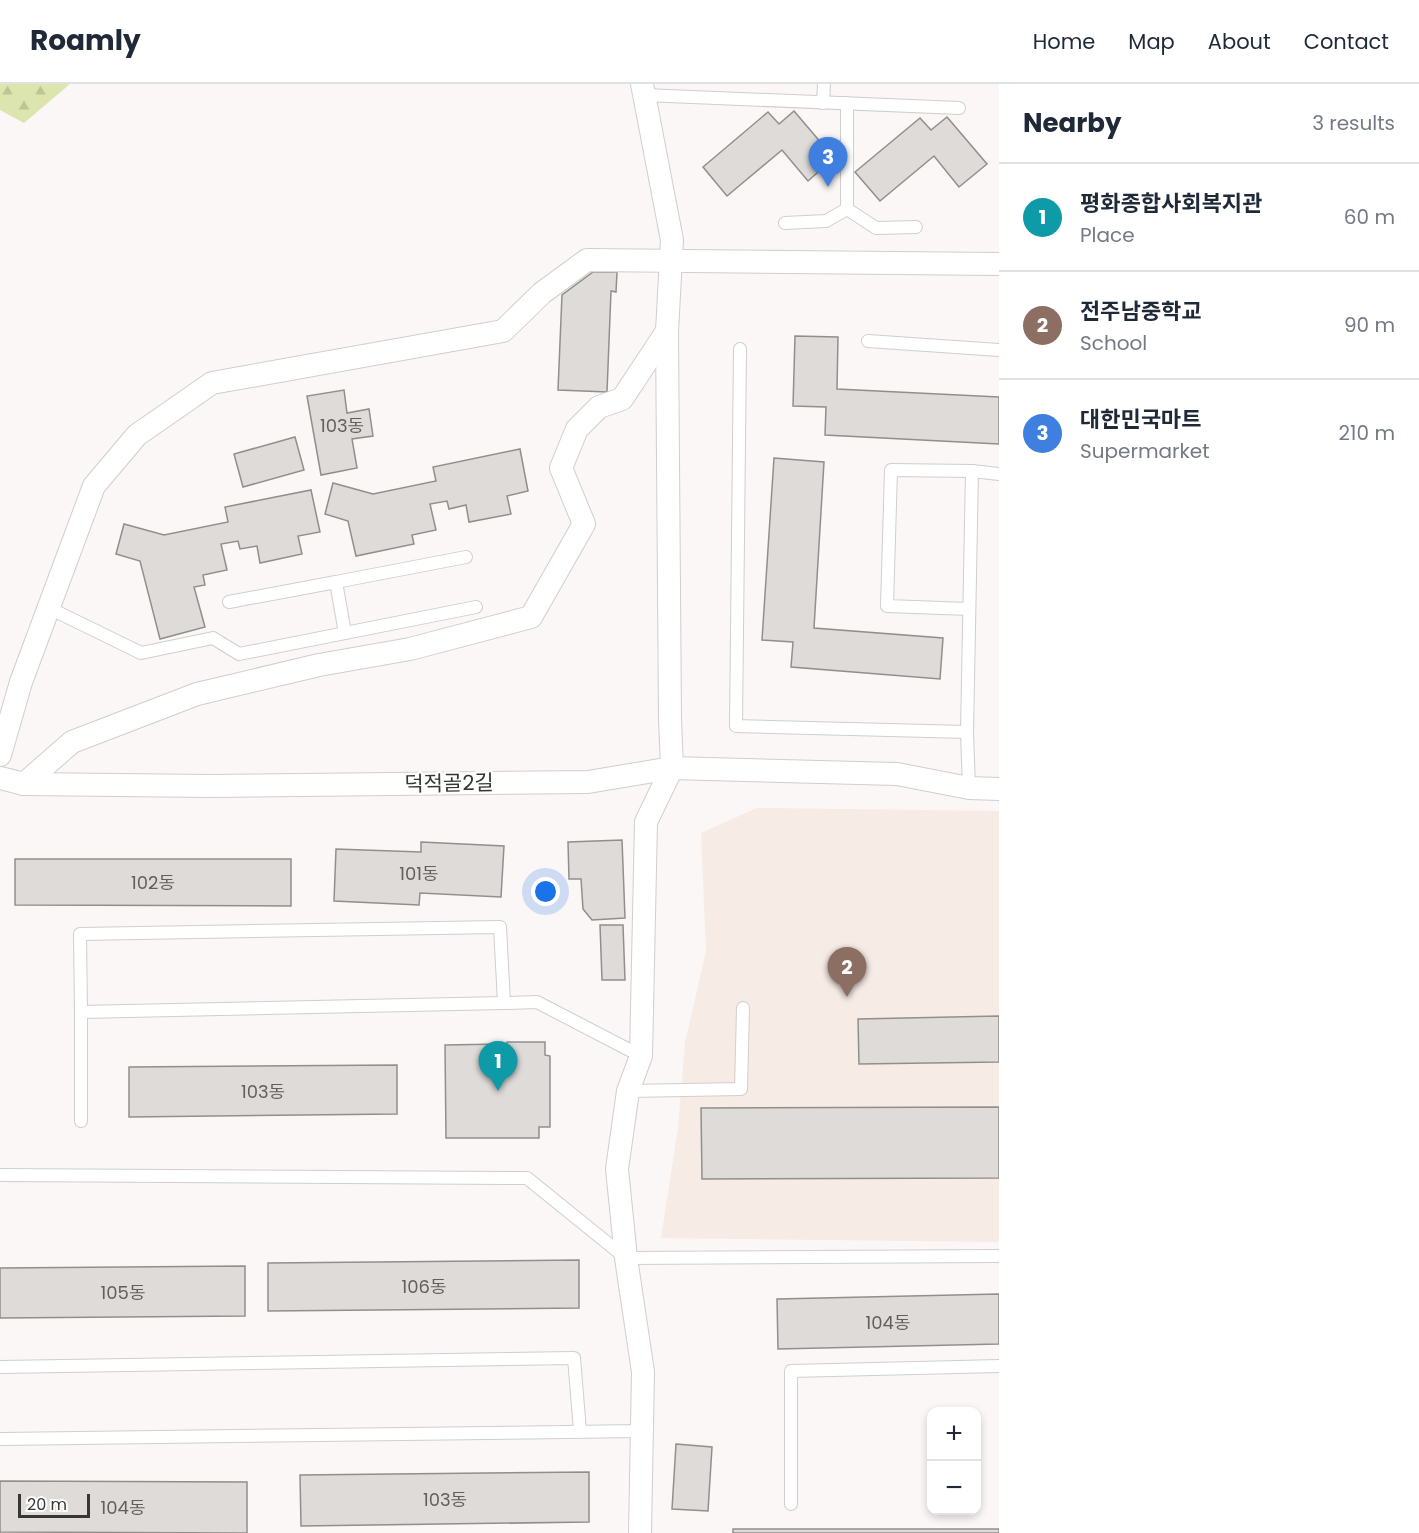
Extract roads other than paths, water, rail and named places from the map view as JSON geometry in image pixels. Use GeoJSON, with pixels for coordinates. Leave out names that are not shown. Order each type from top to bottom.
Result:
{"type":"FeatureCollection","features":[{"type":"Feature","properties":{"kind":"street"},"geometry":{"type":"LineString","coordinates":[[640,1533],[643,1372],[626,1258],[617,1169],[628,1092],[641,1056],[646,822],[672,768],[668,331],[672,240],[643,90]]}},
{"type":"Feature","properties":{"kind":"street"},"geometry":{"type":"LineString","coordinates":[[0,755],[21,682],[94,486],[137,435],[212,383],[503,331],[542,293],[587,260],[999,264]]}},
{"type":"Feature","properties":{"kind":"street"},"geometry":{"type":"LineString","coordinates":[[24,783],[72,742],[197,694],[319,665],[410,649],[531,617],[584,524],[561,468],[578,429],[599,407],[622,399],[668,331]]}},
{"type":"Feature","properties":{"kind":"street","name":"덕적골2길"},"geometry":{"type":"LineString","coordinates":[[0,778],[24,783],[210,786],[588,782],[672,768],[897,774],[969,788],[999,789]]}},
{"type":"Feature","properties":{"kind":"lane"},"geometry":{"type":"LineString","coordinates":[[823,103],[824,84]]}},
{"type":"Feature","properties":{"kind":"lane"},"geometry":{"type":"LineString","coordinates":[[643,90],[823,103],[959,108]]}},
{"type":"Feature","properties":{"kind":"lane"},"geometry":{"type":"LineString","coordinates":[[847,104],[847,209]]}},
{"type":"Feature","properties":{"kind":"lane"},"geometry":{"type":"LineString","coordinates":[[785,223],[826,221],[847,209]]}},
{"type":"Feature","properties":{"kind":"lane"},"geometry":{"type":"LineString","coordinates":[[847,209],[876,228],[916,226]]}},
{"type":"Feature","properties":{"kind":"lane"},"geometry":{"type":"LineString","coordinates":[[867,341],[999,350]]}},
{"type":"Feature","properties":{"kind":"lane"},"geometry":{"type":"LineString","coordinates":[[740,350],[736,726],[967,732]]}},
{"type":"Feature","properties":{"kind":"lane"},"geometry":{"type":"LineString","coordinates":[[969,609],[887,606],[891,470],[972,471],[999,474]]}},
{"type":"Feature","properties":{"kind":"lane"},"geometry":{"type":"LineString","coordinates":[[969,788],[967,732],[972,471]]}},
{"type":"Feature","properties":{"kind":"lane"},"geometry":{"type":"LineString","coordinates":[[229,602],[466,557]]}},
{"type":"Feature","properties":{"kind":"lane"},"geometry":{"type":"LineString","coordinates":[[336,582],[345,633]]}},
{"type":"Feature","properties":{"kind":"lane"},"geometry":{"type":"LineString","coordinates":[[49,608],[141,653],[213,638],[239,654],[476,607]]}},
{"type":"Feature","properties":{"kind":"lane"},"geometry":{"type":"LineString","coordinates":[[81,1121],[80,934],[500,927],[504,1003]]}},
{"type":"Feature","properties":{"kind":"lane"},"geometry":{"type":"LineString","coordinates":[[81,1011],[537,1002],[641,1056]]}},
{"type":"Feature","properties":{"kind":"lane"},"geometry":{"type":"LineString","coordinates":[[628,1092],[741,1089],[743,1008]]}},
{"type":"Feature","properties":{"kind":"lane"},"geometry":{"type":"LineString","coordinates":[[0,1175],[527,1178],[626,1258],[999,1256]]}},
{"type":"Feature","properties":{"kind":"lane"},"geometry":{"type":"LineString","coordinates":[[0,1367],[574,1358],[579,1431]]}},
{"type":"Feature","properties":{"kind":"lane"},"geometry":{"type":"LineString","coordinates":[[791,1504],[790,1371],[999,1366]]}},
{"type":"Feature","properties":{"kind":"lane"},"geometry":{"type":"LineString","coordinates":[[0,1439],[642,1431]]}},
{"type":"Feature","properties":{"kind":"place","name":"대한민국마트"},"geometry":{"type":"Point","coordinates":[828,187]}},
{"type":"Feature","properties":{"kind":"place","name":"전주남중학교"},"geometry":{"type":"Point","coordinates":[847,997]}},
{"type":"Feature","properties":{"kind":"place","name":"평화종합사회복지관"},"geometry":{"type":"Point","coordinates":[498,1091]}}]}
